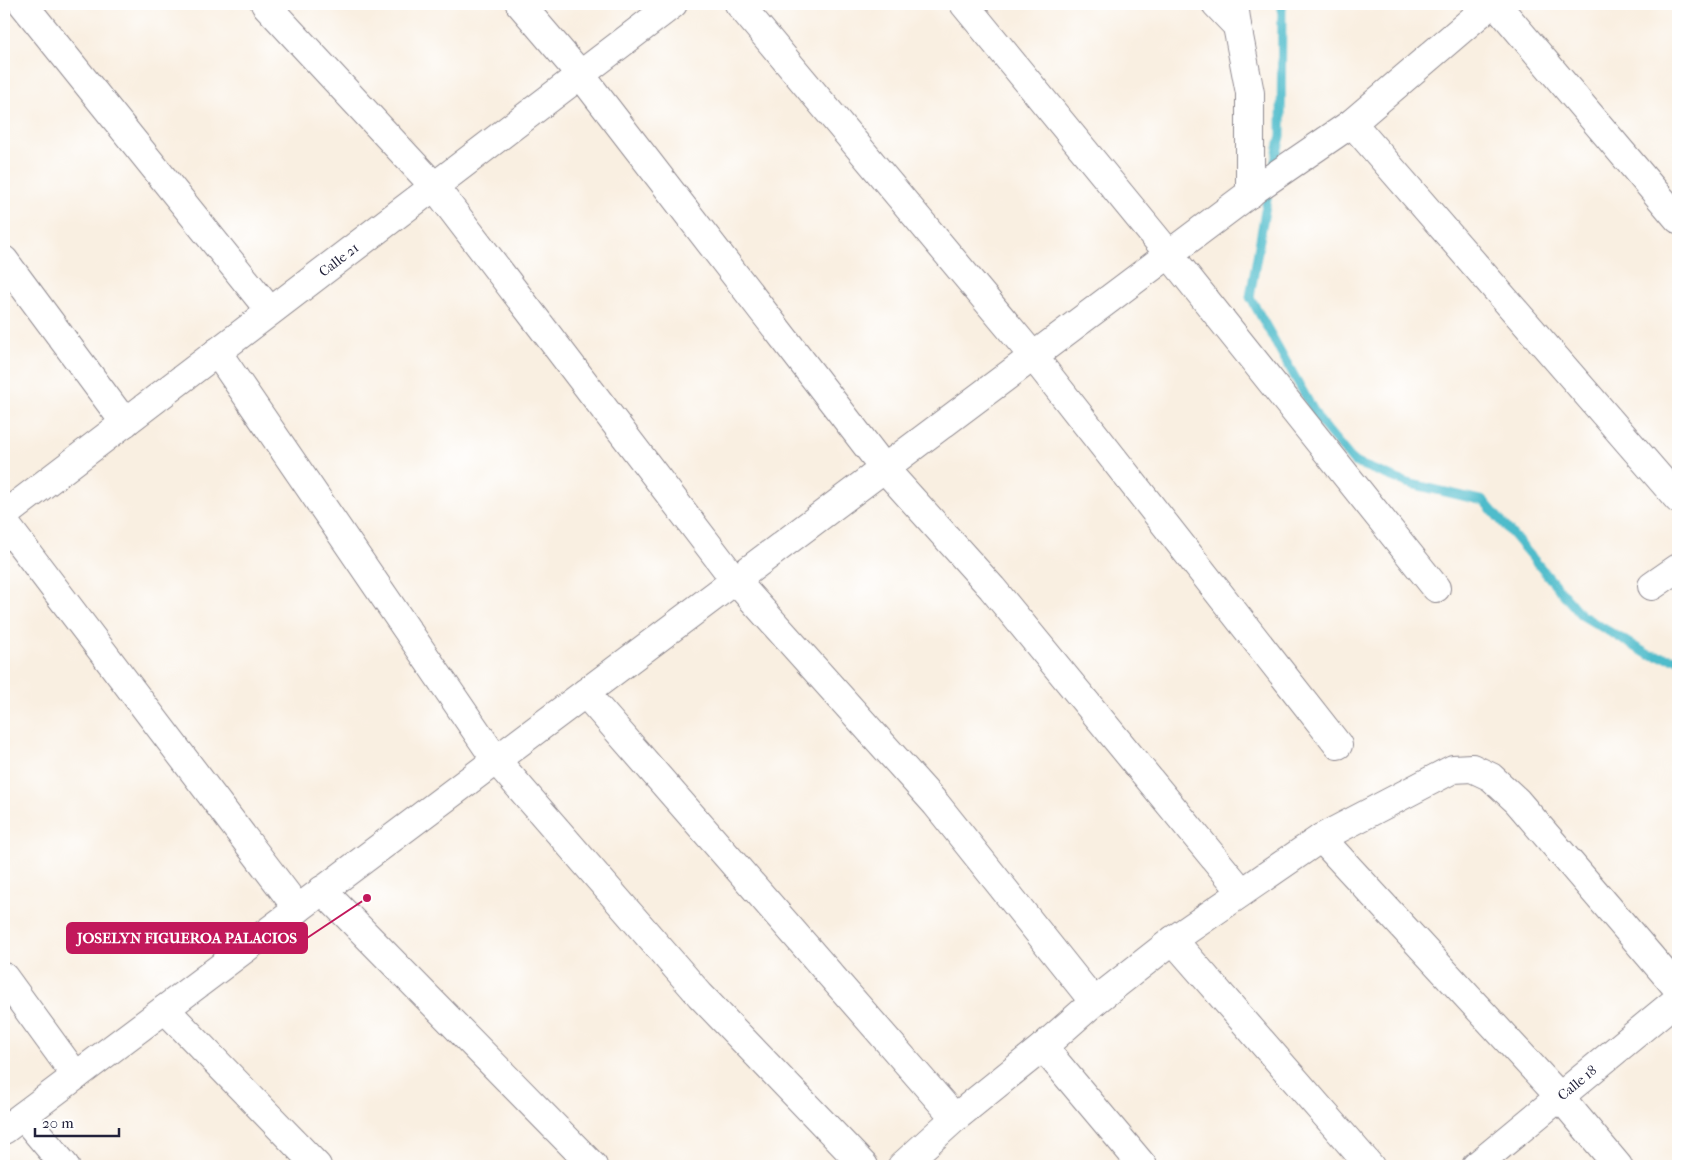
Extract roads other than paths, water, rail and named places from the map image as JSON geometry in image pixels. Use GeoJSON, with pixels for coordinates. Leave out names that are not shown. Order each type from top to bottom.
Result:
{"type":"FeatureCollection","features":[{"type":"Feature","properties":{"kind":"street"},"geometry":{"type":"LineString","coordinates":[[23,4],[270,311]]}},
{"type":"Feature","properties":{"kind":"street"},"geometry":{"type":"LineString","coordinates":[[265,4],[434,186],[735,580],[936,804],[1094,1002]]}},
{"type":"Feature","properties":{"kind":"street"},"geometry":{"type":"LineString","coordinates":[[520,4],[580,74],[884,468],[992,588],[1242,892]]}},
{"type":"Feature","properties":{"kind":"street","name":"Calle 21"},"geometry":{"type":"LineString","coordinates":[[4,516],[673,4]]}},
{"type":"Feature","properties":{"kind":"street"},"geometry":{"type":"LineString","coordinates":[[739,4],[1033,356],[1338,745]]}},
{"type":"Feature","properties":{"kind":"street"},"geometry":{"type":"LineString","coordinates":[[964,4],[1169,254],[1436,588]]}},
{"type":"Feature","properties":{"kind":"street"},"geometry":{"type":"LineString","coordinates":[[1216,4],[1236,15],[1250,93],[1253,191]]}},
{"type":"Feature","properties":{"kind":"street"},"geometry":{"type":"LineString","coordinates":[[65,1166],[13,1123],[1253,191],[1342,130],[1492,4]]}},
{"type":"Feature","properties":{"kind":"street"},"geometry":{"type":"LineString","coordinates":[[1496,4],[1678,219]]}},
{"type":"Feature","properties":{"kind":"street"},"geometry":{"type":"LineString","coordinates":[[1342,130],[1678,499]]}},
{"type":"Feature","properties":{"kind":"street"},"geometry":{"type":"LineString","coordinates":[[4,260],[125,423]]}},
{"type":"Feature","properties":{"kind":"street"},"geometry":{"type":"LineString","coordinates":[[217,352],[496,760],[700,995],[864,1166]]}},
{"type":"Feature","properties":{"kind":"street"},"geometry":{"type":"LineString","coordinates":[[4,522],[298,909]]}},
{"type":"Feature","properties":{"kind":"street"},"geometry":{"type":"LineString","coordinates":[[1652,586],[1678,568]]}},
{"type":"Feature","properties":{"kind":"street"},"geometry":{"type":"LineString","coordinates":[[585,693],[955,1118]]}},
{"type":"Feature","properties":{"kind":"street"},"geometry":{"type":"LineString","coordinates":[[902,1166],[955,1118],[1043,1047],[1094,1002],[1173,940],[1321,838],[1454,769],[1472,768],[1491,777],[1517,801],[1678,989]]}},
{"type":"Feature","properties":{"kind":"street"},"geometry":{"type":"LineString","coordinates":[[1321,838],[1560,1097],[1618,1166]]}},
{"type":"Feature","properties":{"kind":"street"},"geometry":{"type":"LineString","coordinates":[[322,890],[593,1166]]}},
{"type":"Feature","properties":{"kind":"street"},"geometry":{"type":"LineString","coordinates":[[1173,940],[1370,1166]]}},
{"type":"Feature","properties":{"kind":"street"},"geometry":{"type":"LineString","coordinates":[[4,977],[76,1076]]}},
{"type":"Feature","properties":{"kind":"street","name":"Calle 18"},"geometry":{"type":"LineString","coordinates":[[1476,1166],[1678,999]]}},
{"type":"Feature","properties":{"kind":"street"},"geometry":{"type":"LineString","coordinates":[[165,1009],[317,1166]]}},
{"type":"Feature","properties":{"kind":"street"},"geometry":{"type":"LineString","coordinates":[[1043,1047],[1143,1166]]}},
{"type":"Feature","properties":{"kind":"waterway"},"geometry":{"type":"LineString","coordinates":[[1273,170],[1281,136],[1282,4]]}},
{"type":"Feature","properties":{"kind":"waterway"},"geometry":{"type":"LineString","coordinates":[[1269,188],[1250,297],[1319,420],[1354,462],[1407,483],[1484,501],[1581,615],[1649,655],[1678,659]]}},
{"type":"Feature","properties":{"kind":"place","name":"JOSELYN FIGUEROA PALACIOS"},"geometry":{"type":"Point","coordinates":[367,898]}}]}
